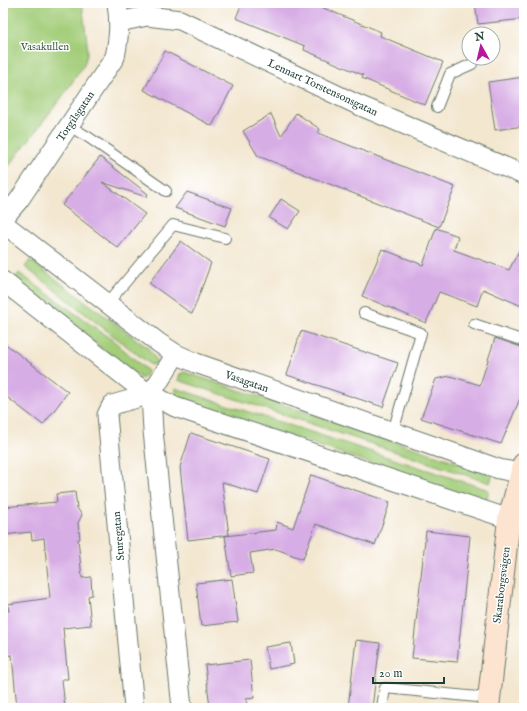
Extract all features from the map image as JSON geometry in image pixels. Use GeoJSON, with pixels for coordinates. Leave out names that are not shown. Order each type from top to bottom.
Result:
{"type":"FeatureCollection","features":[{"type":"Feature","properties":{"kind":"street","name":"Torgilsgatan"},"geometry":{"type":"LineString","coordinates":[[3,219],[19,200],[115,57],[120,22],[117,3]]}},
{"type":"Feature","properties":{"kind":"street","name":"Lennart Torstensonsgatan"},"geometry":{"type":"LineString","coordinates":[[120,22],[147,16],[180,20],[356,104],[524,175]]}},
{"type":"Feature","properties":{"kind":"street","name":"Vasagatan"},"geometry":{"type":"LineString","coordinates":[[3,224],[159,343],[196,364],[499,469],[523,470]]}},
{"type":"Feature","properties":{"kind":"street"},"geometry":{"type":"LineString","coordinates":[[3,281],[133,383],[176,407],[517,522]]}},
{"type":"Feature","properties":{"kind":"street"},"geometry":{"type":"LineString","coordinates":[[176,354],[151,394],[153,431],[182,708]]}},
{"type":"Feature","properties":{"kind":"street","name":"Sturegatan"},"geometry":{"type":"LineString","coordinates":[[134,708],[107,415],[112,405],[151,394]]}},
{"type":"Feature","properties":{"kind":"street","name":"Skaraborgsvägen"},"geometry":{"type":"LineString","coordinates":[[488,703],[517,522],[523,470]]}},
{"type":"Feature","properties":{"kind":"lane"},"geometry":{"type":"LineString","coordinates":[[437,107],[450,74],[468,66]]}},
{"type":"Feature","properties":{"kind":"lane"},"geometry":{"type":"LineString","coordinates":[[69,126],[88,137],[166,191]]}},
{"type":"Feature","properties":{"kind":"lane"},"geometry":{"type":"LineString","coordinates":[[108,304],[173,225],[225,238]]}},
{"type":"Feature","properties":{"kind":"lane"},"geometry":{"type":"LineString","coordinates":[[364,313],[421,333],[393,432]]}},
{"type":"Feature","properties":{"kind":"lane"},"geometry":{"type":"LineString","coordinates":[[474,324],[524,341]]}},
{"type":"Feature","properties":{"kind":"lane"},"geometry":{"type":"LineString","coordinates":[[382,708],[385,688],[488,703]]}},
{"type":"Feature","properties":{"kind":"green space","name":"Vasakullen"},"geometry":{"type":"Polygon","coordinates":[[[3,3],[82,3],[87,42],[87,55],[84,65],[62,97],[5,171],[3,171],[3,3]]]}},
{"type":"Feature","properties":{"kind":"green space"},"geometry":{"type":"Polygon","coordinates":[[[30,260],[148,348],[157,361],[155,364],[151,365],[25,267],[30,260]]]}},
{"type":"Feature","properties":{"kind":"green space"},"geometry":{"type":"Polygon","coordinates":[[[19,273],[115,342],[148,371],[142,379],[13,281],[19,273]]]}},
{"type":"Feature","properties":{"kind":"green space"},"geometry":{"type":"Polygon","coordinates":[[[184,372],[493,474],[490,483],[178,380],[180,374],[184,372]]]}},
{"type":"Feature","properties":{"kind":"green space"},"geometry":{"type":"Polygon","coordinates":[[[175,388],[489,490],[486,502],[176,398],[174,393],[175,388]]]}},
{"type":"Feature","properties":{"kind":"building"},"geometry":{"type":"Polygon","coordinates":[[[242,3],[323,3],[321,7],[381,32],[380,36],[443,62],[425,105],[362,78],[363,75],[304,50],[305,46],[236,18],[242,3]]]}},
{"type":"Feature","properties":{"kind":"building"},"geometry":{"type":"Polygon","coordinates":[[[475,3],[524,3],[524,19],[478,24],[475,3]]]}},
{"type":"Feature","properties":{"kind":"building"},"geometry":{"type":"Polygon","coordinates":[[[165,51],[233,86],[212,126],[144,90],[165,51]]]}},
{"type":"Feature","properties":{"kind":"building"},"geometry":{"type":"Polygon","coordinates":[[[524,77],[524,126],[495,130],[488,82],[524,77]]]}},
{"type":"Feature","properties":{"kind":"building"},"geometry":{"type":"Polygon","coordinates":[[[296,113],[320,129],[318,133],[455,187],[439,227],[258,156],[243,131],[271,114],[281,136],[296,113]]]}},
{"type":"Feature","properties":{"kind":"building"},"geometry":{"type":"Polygon","coordinates":[[[100,157],[148,194],[146,197],[102,182],[145,214],[118,248],[62,205],[100,157]]]}},
{"type":"Feature","properties":{"kind":"building"},"geometry":{"type":"Polygon","coordinates":[[[187,192],[232,208],[225,226],[175,208],[187,192]]]}},
{"type":"Feature","properties":{"kind":"building"},"geometry":{"type":"Polygon","coordinates":[[[281,199],[300,211],[288,229],[269,218],[281,199]]]}},
{"type":"Feature","properties":{"kind":"building"},"geometry":{"type":"Polygon","coordinates":[[[436,228],[458,236],[454,250],[509,270],[524,241],[524,307],[483,289],[477,306],[439,292],[426,323],[362,296],[382,249],[423,265],[436,228]]]}},
{"type":"Feature","properties":{"kind":"building"},"geometry":{"type":"Polygon","coordinates":[[[181,241],[211,263],[192,314],[149,283],[181,241]]]}},
{"type":"Feature","properties":{"kind":"building"},"geometry":{"type":"Polygon","coordinates":[[[301,331],[398,363],[383,407],[287,375],[301,331]]]}},
{"type":"Feature","properties":{"kind":"building"},"geometry":{"type":"Polygon","coordinates":[[[495,338],[524,348],[524,389],[501,444],[421,418],[436,379],[450,376],[480,385],[495,338]]]}},
{"type":"Feature","properties":{"kind":"building"},"geometry":{"type":"Polygon","coordinates":[[[3,342],[68,392],[43,425],[3,394],[3,342]]]}},
{"type":"Feature","properties":{"kind":"building"},"geometry":{"type":"Polygon","coordinates":[[[191,433],[270,459],[258,494],[222,482],[229,535],[188,540],[180,467],[191,433]]]}},
{"type":"Feature","properties":{"kind":"building"},"geometry":{"type":"Polygon","coordinates":[[[311,475],[390,502],[375,545],[316,524],[303,559],[276,549],[250,553],[253,573],[231,576],[225,536],[276,530],[277,522],[293,528],[311,475]]]}},
{"type":"Feature","properties":{"kind":"building"},"geometry":{"type":"Polygon","coordinates":[[[75,492],[77,508],[82,515],[78,523],[80,539],[78,539],[82,578],[91,577],[92,595],[88,596],[91,625],[63,628],[68,679],[62,679],[65,708],[17,708],[12,655],[3,656],[3,612],[9,611],[8,604],[50,598],[44,538],[32,540],[31,532],[3,535],[3,507],[57,502],[56,494],[75,492]]]}},
{"type":"Feature","properties":{"kind":"building"},"geometry":{"type":"Polygon","coordinates":[[[426,531],[470,536],[457,662],[412,658],[426,531]]]}},
{"type":"Feature","properties":{"kind":"building"},"geometry":{"type":"Polygon","coordinates":[[[232,579],[238,622],[201,626],[196,583],[232,579]]]}},
{"type":"Feature","properties":{"kind":"building"},"geometry":{"type":"Polygon","coordinates":[[[356,640],[380,643],[372,708],[348,708],[356,640]]]}},
{"type":"Feature","properties":{"kind":"building"},"geometry":{"type":"Polygon","coordinates":[[[291,643],[294,664],[269,669],[265,647],[291,643]]]}},
{"type":"Feature","properties":{"kind":"building"},"geometry":{"type":"Polygon","coordinates":[[[250,660],[254,698],[246,699],[247,708],[210,708],[205,665],[250,660]]]}}]}
